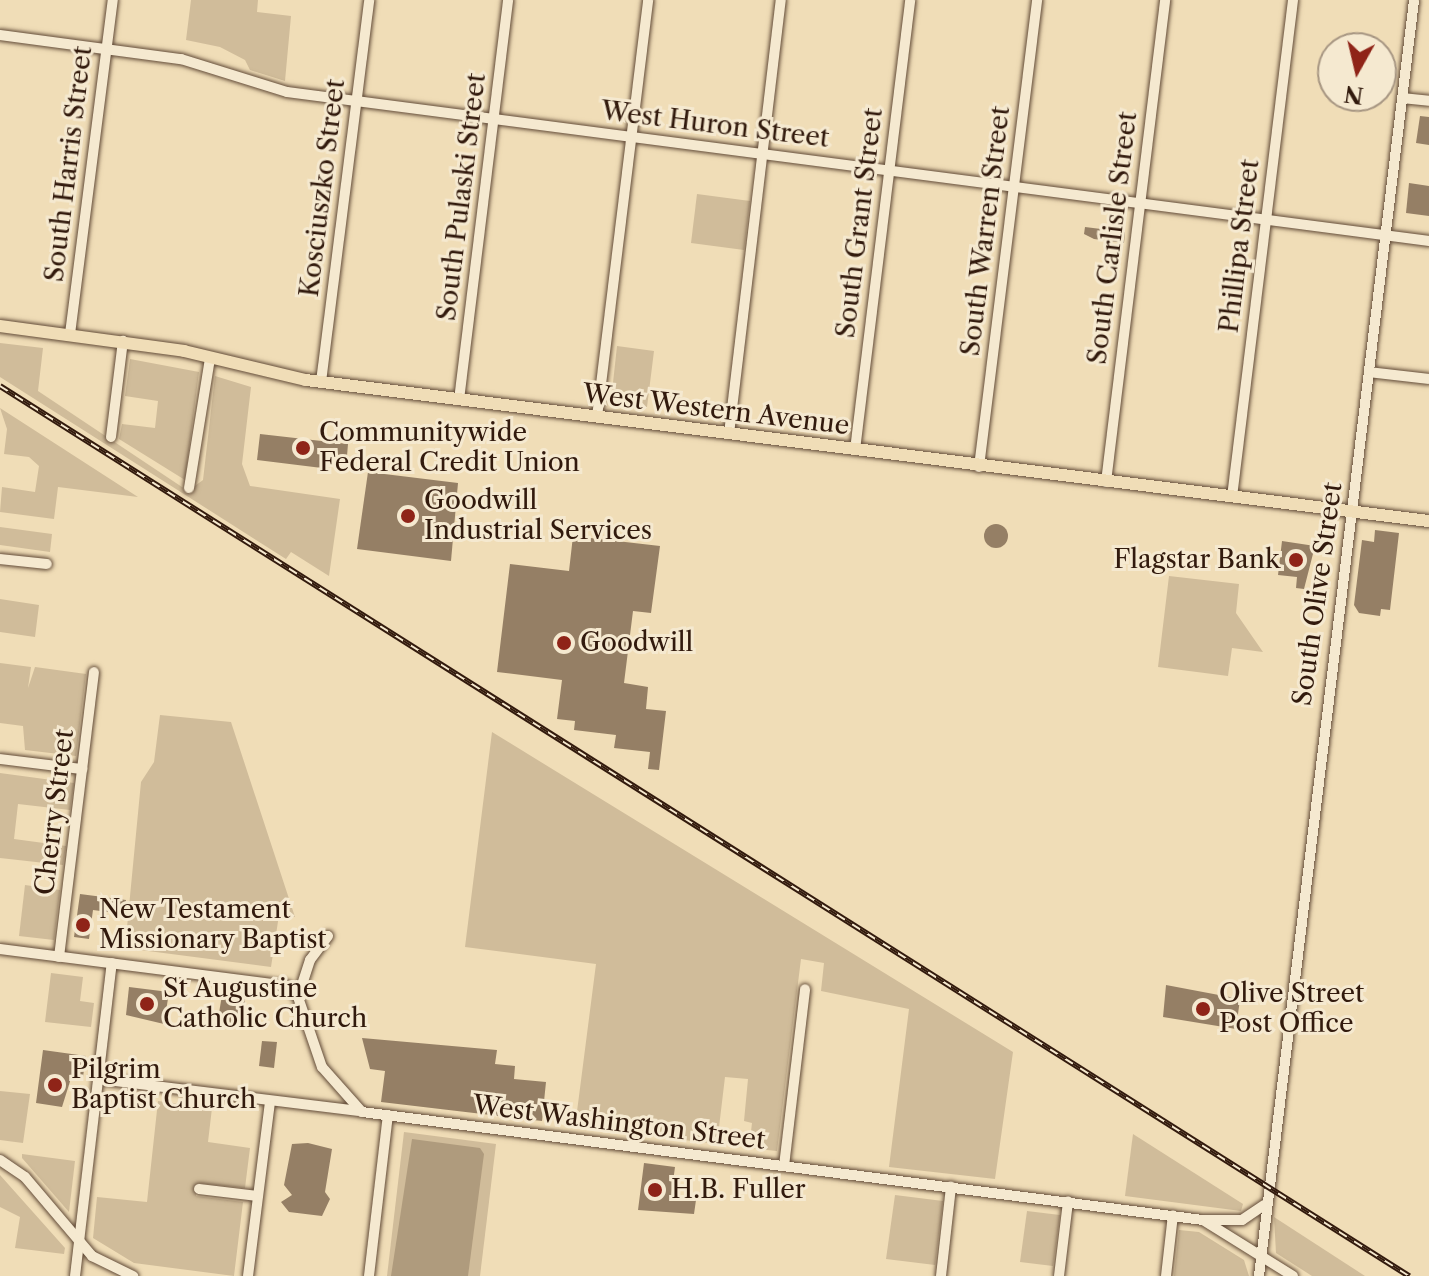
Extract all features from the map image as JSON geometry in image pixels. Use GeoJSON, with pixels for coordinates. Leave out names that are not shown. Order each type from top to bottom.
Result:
{"type":"FeatureCollection","features":[{"type":"Feature","properties":{"kind":"main road","name":"West Western Avenue"},"geometry":{"type":"LineString","coordinates":[[0,326],[123,341],[321,382],[979,467],[1429,521]]}},
{"type":"Feature","properties":{"kind":"street","name":"South Harris Street"},"geometry":{"type":"LineString","coordinates":[[70,334],[113,0]]}},
{"type":"Feature","properties":{"kind":"street","name":"Kosciuszko Street"},"geometry":{"type":"LineString","coordinates":[[321,382],[369,0]]}},
{"type":"Feature","properties":{"kind":"street","name":"South Pulaski Street"},"geometry":{"type":"LineString","coordinates":[[459,400],[508,0]]}},
{"type":"Feature","properties":{"kind":"street"},"geometry":{"type":"LineString","coordinates":[[597,417],[648,0]]}},
{"type":"Feature","properties":{"kind":"street"},"geometry":{"type":"LineString","coordinates":[[729,434],[781,0]]}},
{"type":"Feature","properties":{"kind":"street","name":"South Grant Street"},"geometry":{"type":"LineString","coordinates":[[855,450],[910,0]]}},
{"type":"Feature","properties":{"kind":"street","name":"South Warren Street"},"geometry":{"type":"LineString","coordinates":[[979,467],[1037,0]]}},
{"type":"Feature","properties":{"kind":"street","name":"South Carlisle Street"},"geometry":{"type":"LineString","coordinates":[[1106,482],[1165,0]]}},
{"type":"Feature","properties":{"kind":"street","name":"Phillipa Street"},"geometry":{"type":"LineString","coordinates":[[1232,497],[1293,0]]}},
{"type":"Feature","properties":{"kind":"street","name":"South Olive Street"},"geometry":{"type":"LineString","coordinates":[[1259,1276],[1264,1205],[1414,0]]}},
{"type":"Feature","properties":{"kind":"street","name":"West Huron Street"},"geometry":{"type":"LineString","coordinates":[[0,35],[181,59],[254,86],[356,101],[1429,241]]}},
{"type":"Feature","properties":{"kind":"street"},"geometry":{"type":"LineString","coordinates":[[1402,98],[1429,101]]}},
{"type":"Feature","properties":{"kind":"street"},"geometry":{"type":"LineString","coordinates":[[111,437],[123,341]]}},
{"type":"Feature","properties":{"kind":"street"},"geometry":{"type":"LineString","coordinates":[[189,488],[210,358]]}},
{"type":"Feature","properties":{"kind":"street"},"geometry":{"type":"LineString","coordinates":[[1369,372],[1429,379]]}},
{"type":"Feature","properties":{"kind":"street"},"geometry":{"type":"LineString","coordinates":[[0,559],[47,564]]}},
{"type":"Feature","properties":{"kind":"street","name":"Cherry Street"},"geometry":{"type":"LineString","coordinates":[[59,957],[94,672]]}},
{"type":"Feature","properties":{"kind":"street"},"geometry":{"type":"LineString","coordinates":[[0,759],[82,769]]}},
{"type":"Feature","properties":{"kind":"street"},"geometry":{"type":"LineString","coordinates":[[328,936],[310,960],[298,997],[322,1067],[362,1112]]}},
{"type":"Feature","properties":{"kind":"street"},"geometry":{"type":"LineString","coordinates":[[0,949],[278,984],[298,997]]}},
{"type":"Feature","properties":{"kind":"street"},"geometry":{"type":"LineString","coordinates":[[75,1276],[112,963]]}},
{"type":"Feature","properties":{"kind":"street"},"geometry":{"type":"LineString","coordinates":[[784,1166],[805,989]]}},
{"type":"Feature","properties":{"kind":"street","name":"West Washington Street"},"geometry":{"type":"LineString","coordinates":[[98,1079],[1173,1215],[1203,1220],[1293,1276]]}},
{"type":"Feature","properties":{"kind":"street"},"geometry":{"type":"LineString","coordinates":[[248,1276],[270,1101]]}},
{"type":"Feature","properties":{"kind":"street"},"geometry":{"type":"LineString","coordinates":[[369,1276],[388,1115]]}},
{"type":"Feature","properties":{"kind":"street"},"geometry":{"type":"LineString","coordinates":[[0,1160],[25,1177],[79,1243],[104,1264],[133,1276]]}},
{"type":"Feature","properties":{"kind":"street"},"geometry":{"type":"LineString","coordinates":[[941,1276],[951,1187]]}},
{"type":"Feature","properties":{"kind":"street"},"geometry":{"type":"LineString","coordinates":[[199,1189],[258,1196]]}},
{"type":"Feature","properties":{"kind":"street"},"geometry":{"type":"LineString","coordinates":[[1059,1276],[1068,1202]]}},
{"type":"Feature","properties":{"kind":"street"},"geometry":{"type":"LineString","coordinates":[[1203,1220],[1242,1220],[1264,1205]]}},
{"type":"Feature","properties":{"kind":"street"},"geometry":{"type":"LineString","coordinates":[[1166,1276],[1173,1215]]}},
{"type":"Feature","properties":{"kind":"shaded area"},"geometry":{"type":"Polygon","coordinates":[[[191,0],[258,0],[257,12],[291,16],[285,81],[250,70],[245,60],[220,47],[186,40],[191,0]]]}},
{"type":"Feature","properties":{"kind":"shaded area"},"geometry":{"type":"Polygon","coordinates":[[[697,194],[750,201],[744,250],[691,243],[697,194]]]}},
{"type":"Feature","properties":{"kind":"shaded area"},"geometry":{"type":"Polygon","coordinates":[[[0,343],[43,348],[38,391],[188,491],[203,480],[215,376],[251,387],[242,464],[250,486],[340,499],[329,576],[291,552],[286,559],[0,377],[0,343]]]}},
{"type":"Feature","properties":{"kind":"shaded area"},"geometry":{"type":"Polygon","coordinates":[[[617,346],[654,351],[647,407],[611,401],[617,346]]]}},
{"type":"Feature","properties":{"kind":"shaded area"},"geometry":{"type":"Polygon","coordinates":[[[130,359],[199,372],[185,480],[119,439],[122,424],[155,428],[158,401],[125,396],[130,359]]]}},
{"type":"Feature","properties":{"kind":"shaded area"},"geometry":{"type":"Polygon","coordinates":[[[0,408],[138,497],[58,487],[54,519],[0,512],[2,487],[35,492],[39,466],[29,457],[4,454],[7,429],[0,408]]]}},
{"type":"Feature","properties":{"kind":"shaded area"},"geometry":{"type":"Polygon","coordinates":[[[0,527],[52,534],[50,552],[0,545],[0,527]]]}},
{"type":"Feature","properties":{"kind":"shaded area"},"geometry":{"type":"Polygon","coordinates":[[[1169,576],[1239,584],[1236,613],[1263,652],[1232,648],[1228,676],[1158,667],[1169,576]]]}},
{"type":"Feature","properties":{"kind":"shaded area"},"geometry":{"type":"Polygon","coordinates":[[[0,599],[39,605],[35,637],[0,632],[0,599]]]}},
{"type":"Feature","properties":{"kind":"shaded area"},"geometry":{"type":"Polygon","coordinates":[[[0,663],[31,667],[28,688],[35,667],[86,674],[76,756],[25,750],[23,726],[0,723],[0,663]]]}},
{"type":"Feature","properties":{"kind":"shaded area"},"geometry":{"type":"Polygon","coordinates":[[[160,715],[231,722],[295,917],[279,915],[271,967],[125,948],[141,782],[154,762],[160,715]]]}},
{"type":"Feature","properties":{"kind":"shaded area"},"geometry":{"type":"Polygon","coordinates":[[[492,732],[1013,1052],[995,1179],[889,1167],[909,1009],[821,991],[824,963],[801,959],[777,1151],[749,1148],[752,1123],[744,1121],[748,1079],[725,1077],[717,1144],[575,1127],[596,964],[465,947],[492,732]]]}},
{"type":"Feature","properties":{"kind":"shaded area"},"geometry":{"type":"Polygon","coordinates":[[[0,773],[74,783],[70,810],[18,804],[14,839],[66,846],[63,865],[0,858],[0,773]]]}},
{"type":"Feature","properties":{"kind":"shaded area"},"geometry":{"type":"Polygon","coordinates":[[[25,885],[60,890],[54,940],[19,936],[25,885]]]}},
{"type":"Feature","properties":{"kind":"shaded area"},"geometry":{"type":"Polygon","coordinates":[[[51,973],[83,977],[80,1001],[94,1003],[91,1027],[45,1022],[51,973]]]}},
{"type":"Feature","properties":{"kind":"shaded area"},"geometry":{"type":"Polygon","coordinates":[[[0,1091],[30,1094],[23,1143],[0,1140],[0,1091]]]}},
{"type":"Feature","properties":{"kind":"shaded area"},"geometry":{"type":"Polygon","coordinates":[[[158,1101],[212,1108],[208,1142],[250,1148],[245,1188],[198,1183],[196,1196],[243,1202],[234,1276],[134,1263],[93,1238],[97,1197],[147,1202],[158,1101]]]}},
{"type":"Feature","properties":{"kind":"shaded area"},"geometry":{"type":"Polygon","coordinates":[[[404,1132],[496,1144],[480,1276],[387,1276],[404,1132]]]}},
{"type":"Feature","properties":{"kind":"shaded area"},"geometry":{"type":"Polygon","coordinates":[[[1133,1134],[1243,1204],[1241,1211],[1125,1196],[1133,1134]]]}},
{"type":"Feature","properties":{"kind":"shaded area"},"geometry":{"type":"Polygon","coordinates":[[[412,1139],[480,1148],[484,1154],[468,1276],[391,1276],[412,1139]]]}},
{"type":"Feature","properties":{"kind":"shaded area"},"geometry":{"type":"Polygon","coordinates":[[[22,1154],[75,1161],[69,1212],[22,1158],[22,1154]]]}},
{"type":"Feature","properties":{"kind":"shaded area"},"geometry":{"type":"Polygon","coordinates":[[[0,1175],[65,1248],[64,1254],[15,1248],[20,1217],[0,1207],[0,1175]]]}},
{"type":"Feature","properties":{"kind":"shaded area"},"geometry":{"type":"Polygon","coordinates":[[[895,1195],[943,1201],[935,1265],[886,1259],[895,1195]]]}},
{"type":"Feature","properties":{"kind":"shaded area"},"geometry":{"type":"Polygon","coordinates":[[[1027,1211],[1060,1215],[1053,1266],[1020,1262],[1027,1211]]]}},
{"type":"Feature","properties":{"kind":"shaded area"},"geometry":{"type":"Polygon","coordinates":[[[1274,1217],[1365,1276],[1312,1276],[1276,1253],[1274,1217]]]}},
{"type":"Feature","properties":{"kind":"shaded area"},"geometry":{"type":"Polygon","coordinates":[[[1179,1230],[1199,1232],[1244,1260],[1249,1276],[1174,1276],[1179,1230]]]}},
{"type":"Feature","properties":{"kind":"building"},"geometry":{"type":"Polygon","coordinates":[[[1420,116],[1429,117],[1429,145],[1416,143],[1420,116]]]}},
{"type":"Feature","properties":{"kind":"building"},"geometry":{"type":"Polygon","coordinates":[[[1409,183],[1429,186],[1429,216],[1406,213],[1409,183]]]}},
{"type":"Feature","properties":{"kind":"building"},"geometry":{"type":"Polygon","coordinates":[[[1085,227],[1125,232],[1124,243],[1094,239],[1084,234],[1085,227]]]}},
{"type":"Feature","properties":{"kind":"building","name":"Communitywide Federal Credit Union"},"geometry":{"type":"Polygon","coordinates":[[[260,434],[348,444],[347,456],[324,453],[322,468],[257,460],[260,434]]]}},
{"type":"Feature","properties":{"kind":"building","name":"Goodwill Industrial Services"},"geometry":{"type":"Polygon","coordinates":[[[368,472],[458,483],[451,561],[357,549],[368,472]]]}},
{"type":"Feature","properties":{"kind":"building"},"geometry":{"type":"Polygon","coordinates":[[[996,524],[1004,528],[1008,536],[1004,544],[996,548],[988,544],[984,536],[988,528],[996,524]]]}},
{"type":"Feature","properties":{"kind":"building"},"geometry":{"type":"Polygon","coordinates":[[[1375,530],[1399,533],[1390,610],[1381,609],[1380,616],[1359,613],[1354,605],[1362,540],[1374,542],[1375,530]]]}},
{"type":"Feature","properties":{"kind":"building","name":"Goodwill"},"geometry":{"type":"Polygon","coordinates":[[[573,536],[660,546],[651,613],[633,611],[624,683],[648,687],[646,709],[666,711],[659,770],[648,769],[650,752],[614,748],[616,735],[574,730],[575,721],[557,719],[562,680],[497,672],[510,564],[569,571],[573,536]]]}},
{"type":"Feature","properties":{"kind":"building","name":"Flagstar Bank"},"geometry":{"type":"Polygon","coordinates":[[[1282,541],[1315,546],[1304,589],[1296,588],[1297,577],[1278,575],[1282,541]]]}},
{"type":"Feature","properties":{"kind":"building","name":"New Testament Missionary Baptist"},"geometry":{"type":"Polygon","coordinates":[[[80,894],[126,900],[124,914],[93,910],[89,939],[74,937],[80,894]]]}},
{"type":"Feature","properties":{"kind":"building","name":"Olive Street Post Office"},"geometry":{"type":"Polygon","coordinates":[[[1166,985],[1240,999],[1236,1029],[1163,1017],[1166,985]]]}},
{"type":"Feature","properties":{"kind":"building","name":"St Augustine Catholic Church"},"geometry":{"type":"Polygon","coordinates":[[[129,987],[169,992],[164,1024],[126,1015],[129,987]]]}},
{"type":"Feature","properties":{"kind":"building"},"geometry":{"type":"Polygon","coordinates":[[[222,995],[245,998],[242,1028],[217,1025],[222,995]]]}},
{"type":"Feature","properties":{"kind":"building"},"geometry":{"type":"Polygon","coordinates":[[[362,1038],[497,1050],[495,1064],[515,1066],[514,1079],[546,1082],[542,1121],[381,1102],[385,1071],[370,1069],[362,1038]]]}},
{"type":"Feature","properties":{"kind":"building"},"geometry":{"type":"Polygon","coordinates":[[[262,1041],[277,1042],[274,1068],[259,1066],[262,1041]]]}},
{"type":"Feature","properties":{"kind":"building","name":"Pilgrim Baptist Church"},"geometry":{"type":"Polygon","coordinates":[[[43,1050],[86,1056],[83,1077],[72,1075],[62,1107],[36,1103],[43,1050]]]}},
{"type":"Feature","properties":{"kind":"building"},"geometry":{"type":"Polygon","coordinates":[[[308,1143],[332,1149],[325,1192],[330,1199],[322,1216],[289,1212],[281,1202],[292,1195],[284,1185],[292,1144],[308,1143]]]}},
{"type":"Feature","properties":{"kind":"building","name":"H.B. Fuller"},"geometry":{"type":"Polygon","coordinates":[[[644,1163],[675,1167],[671,1197],[696,1200],[694,1214],[638,1210],[644,1163]]]}},
{"type":"Feature","properties":{"kind":"railway"},"geometry":{"type":"LineString","coordinates":[[0,386],[1409,1276]]}},
{"type":"Feature","properties":{"kind":"place","name":"Communitywide Federal Credit Union"},"geometry":{"type":"Point","coordinates":[303,448]}},
{"type":"Feature","properties":{"kind":"place","name":"Goodwill Industrial Services"},"geometry":{"type":"Point","coordinates":[408,516]}},
{"type":"Feature","properties":{"kind":"place","name":"Flagstar Bank"},"geometry":{"type":"Point","coordinates":[1296,560]}},
{"type":"Feature","properties":{"kind":"place","name":"Goodwill"},"geometry":{"type":"Point","coordinates":[564,643]}},
{"type":"Feature","properties":{"kind":"place","name":"New Testament Missionary Baptist"},"geometry":{"type":"Point","coordinates":[83,925]}},
{"type":"Feature","properties":{"kind":"place","name":"St Augustine Catholic Church"},"geometry":{"type":"Point","coordinates":[147,1004]}},
{"type":"Feature","properties":{"kind":"place","name":"Olive Street Post Office"},"geometry":{"type":"Point","coordinates":[1203,1009]}},
{"type":"Feature","properties":{"kind":"place","name":"Pilgrim Baptist Church"},"geometry":{"type":"Point","coordinates":[55,1085]}},
{"type":"Feature","properties":{"kind":"place","name":"H.B. Fuller"},"geometry":{"type":"Point","coordinates":[655,1190]}}]}
